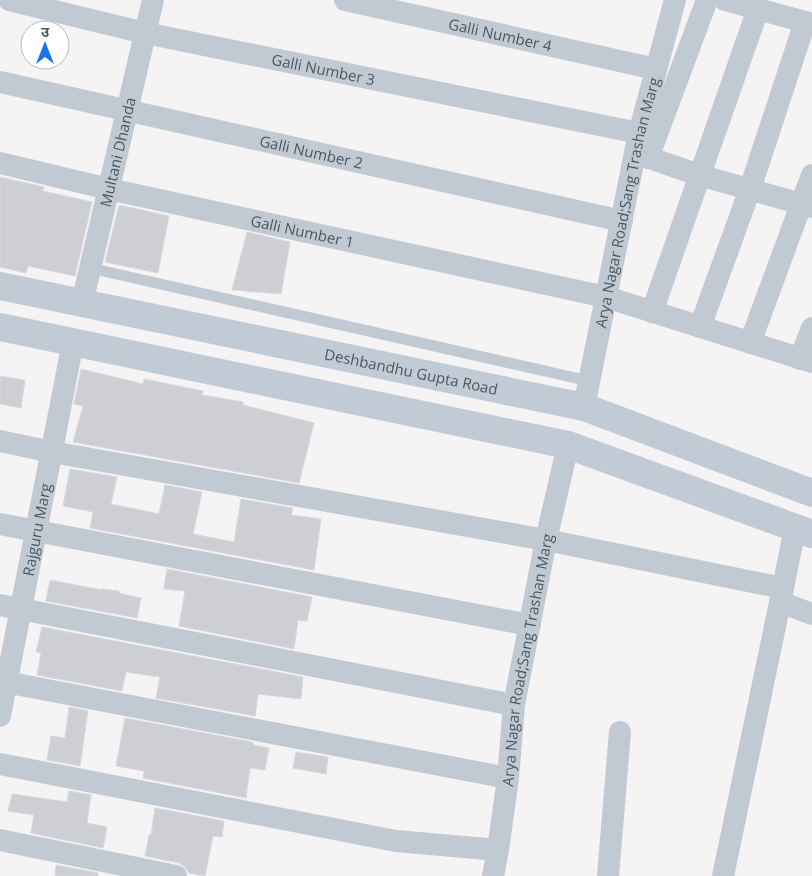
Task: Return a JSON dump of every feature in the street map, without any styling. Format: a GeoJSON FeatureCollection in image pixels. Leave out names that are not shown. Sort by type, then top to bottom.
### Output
{"type":"FeatureCollection","features":[{"type":"Feature","properties":{"kind":"main road","name":"Deshbandhu Gupta Road"},"geometry":{"type":"LineString","coordinates":[[0,286],[584,407],[812,493]]}},
{"type":"Feature","properties":{"kind":"main road"},"geometry":{"type":"LineString","coordinates":[[0,327],[568,445],[804,531]]}},
{"type":"Feature","properties":{"kind":"street","name":"Galli Number 3"},"geometry":{"type":"LineString","coordinates":[[9,0],[641,148],[699,175],[807,205]]}},
{"type":"Feature","properties":{"kind":"street","name":"Multani Dhanda"},"geometry":{"type":"LineString","coordinates":[[82,304],[153,0]]}},
{"type":"Feature","properties":{"kind":"street","name":"Galli Number 4"},"geometry":{"type":"LineString","coordinates":[[345,0],[656,69]]}},
{"type":"Feature","properties":{"kind":"street","name":"Arya Nagar Road;Sang Trashan Marg"},"geometry":{"type":"LineString","coordinates":[[584,407],[622,221],[641,148],[656,69],[675,0]]}},
{"type":"Feature","properties":{"kind":"street"},"geometry":{"type":"LineString","coordinates":[[641,148],[707,0]]}},
{"type":"Feature","properties":{"kind":"street"},"geometry":{"type":"LineString","coordinates":[[700,327],[809,23],[725,0]]}},
{"type":"Feature","properties":{"kind":"street"},"geometry":{"type":"LineString","coordinates":[[652,312],[758,9]]}},
{"type":"Feature","properties":{"kind":"street","name":"Galli Number 2"},"geometry":{"type":"LineString","coordinates":[[0,82],[622,221]]}},
{"type":"Feature","properties":{"kind":"street","name":"Galli Number 1"},"geometry":{"type":"LineString","coordinates":[[0,163],[108,189],[606,298],[806,360]]}},
{"type":"Feature","properties":{"kind":"street"},"geometry":{"type":"LineString","coordinates":[[750,343],[807,205],[812,175]]}},
{"type":"Feature","properties":{"kind":"street"},"geometry":{"type":"LineString","coordinates":[[806,360],[812,328]]}},
{"type":"Feature","properties":{"kind":"street","name":"Rajguru Marg"},"geometry":{"type":"LineString","coordinates":[[0,716],[10,607],[36,532],[73,342]]}},
{"type":"Feature","properties":{"kind":"street"},"geometry":{"type":"LineString","coordinates":[[0,441],[52,452],[546,540],[782,595],[812,614]]}},
{"type":"Feature","properties":{"kind":"street","name":"Arya Nagar Road;Sang Trashan Marg"},"geometry":{"type":"LineString","coordinates":[[492,876],[498,850],[508,778],[514,705],[546,540],[568,445]]}},
{"type":"Feature","properties":{"kind":"street"},"geometry":{"type":"LineString","coordinates":[[0,524],[530,625]]}},
{"type":"Feature","properties":{"kind":"street"},"geometry":{"type":"LineString","coordinates":[[723,876],[782,595],[804,531]]}},
{"type":"Feature","properties":{"kind":"street"},"geometry":{"type":"LineString","coordinates":[[10,607],[514,705]]}},
{"type":"Feature","properties":{"kind":"street"},"geometry":{"type":"LineString","coordinates":[[3,682],[508,778]]}},
{"type":"Feature","properties":{"kind":"street"},"geometry":{"type":"LineString","coordinates":[[608,876],[620,732]]}},
{"type":"Feature","properties":{"kind":"street"},"geometry":{"type":"LineString","coordinates":[[0,764],[396,841],[498,850]]}},
{"type":"Feature","properties":{"kind":"street"},"geometry":{"type":"LineString","coordinates":[[0,840],[176,876]]}},
{"type":"Feature","properties":{"kind":"lane"},"geometry":{"type":"LineString","coordinates":[[90,268],[589,381]]}},
{"type":"Feature","properties":{"kind":"building"},"geometry":{"type":"Polygon","coordinates":[[[0,177],[44,187],[43,191],[92,202],[75,276],[28,266],[26,273],[0,267],[0,177]]]}},
{"type":"Feature","properties":{"kind":"building"},"geometry":{"type":"Polygon","coordinates":[[[119,205],[169,216],[158,273],[105,262],[119,205]]]}},
{"type":"Feature","properties":{"kind":"building"},"geometry":{"type":"Polygon","coordinates":[[[247,232],[290,242],[281,294],[232,290],[247,232]]]}},
{"type":"Feature","properties":{"kind":"building"},"geometry":{"type":"Polygon","coordinates":[[[81,369],[143,384],[144,379],[203,391],[202,395],[243,402],[243,405],[314,423],[299,483],[73,442],[83,406],[74,404],[81,369]]]}},
{"type":"Feature","properties":{"kind":"building"},"geometry":{"type":"Polygon","coordinates":[[[0,376],[25,380],[21,408],[0,404],[0,376]]]}},
{"type":"Feature","properties":{"kind":"building"},"geometry":{"type":"Polygon","coordinates":[[[70,469],[117,477],[111,504],[159,514],[165,485],[202,492],[193,534],[234,542],[241,499],[293,508],[291,515],[321,519],[314,570],[90,528],[93,512],[63,506],[70,469]]]}},
{"type":"Feature","properties":{"kind":"building"},"geometry":{"type":"Polygon","coordinates":[[[167,569],[312,597],[307,621],[298,620],[294,649],[179,626],[185,591],[164,589],[167,569]]]}},
{"type":"Feature","properties":{"kind":"building"},"geometry":{"type":"Polygon","coordinates":[[[50,580],[102,590],[119,591],[119,593],[141,598],[137,618],[46,601],[50,580]]]}},
{"type":"Feature","properties":{"kind":"building"},"geometry":{"type":"Polygon","coordinates":[[[42,627],[303,677],[301,699],[258,694],[255,716],[156,698],[160,677],[126,672],[122,691],[37,675],[41,653],[36,652],[42,627]]]}},
{"type":"Feature","properties":{"kind":"building"},"geometry":{"type":"Polygon","coordinates":[[[69,707],[88,711],[80,766],[47,760],[51,736],[65,738],[69,707]]]}},
{"type":"Feature","properties":{"kind":"building"},"geometry":{"type":"Polygon","coordinates":[[[125,718],[252,742],[254,745],[269,748],[265,770],[250,768],[246,798],[143,778],[144,771],[116,766],[125,718]]]}},
{"type":"Feature","properties":{"kind":"building"},"geometry":{"type":"Polygon","coordinates":[[[296,752],[328,757],[326,774],[293,768],[296,752]]]}},
{"type":"Feature","properties":{"kind":"building"},"geometry":{"type":"Polygon","coordinates":[[[69,791],[91,795],[87,823],[107,827],[103,848],[31,833],[34,815],[8,811],[12,794],[67,802],[69,791]]]}},
{"type":"Feature","properties":{"kind":"building"},"geometry":{"type":"Polygon","coordinates":[[[155,808],[224,821],[222,837],[213,836],[205,876],[189,873],[179,863],[145,856],[149,835],[151,835],[155,808]]]}},
{"type":"Feature","properties":{"kind":"building"},"geometry":{"type":"Polygon","coordinates":[[[56,865],[98,873],[98,876],[55,876],[56,865]]]}}]}
